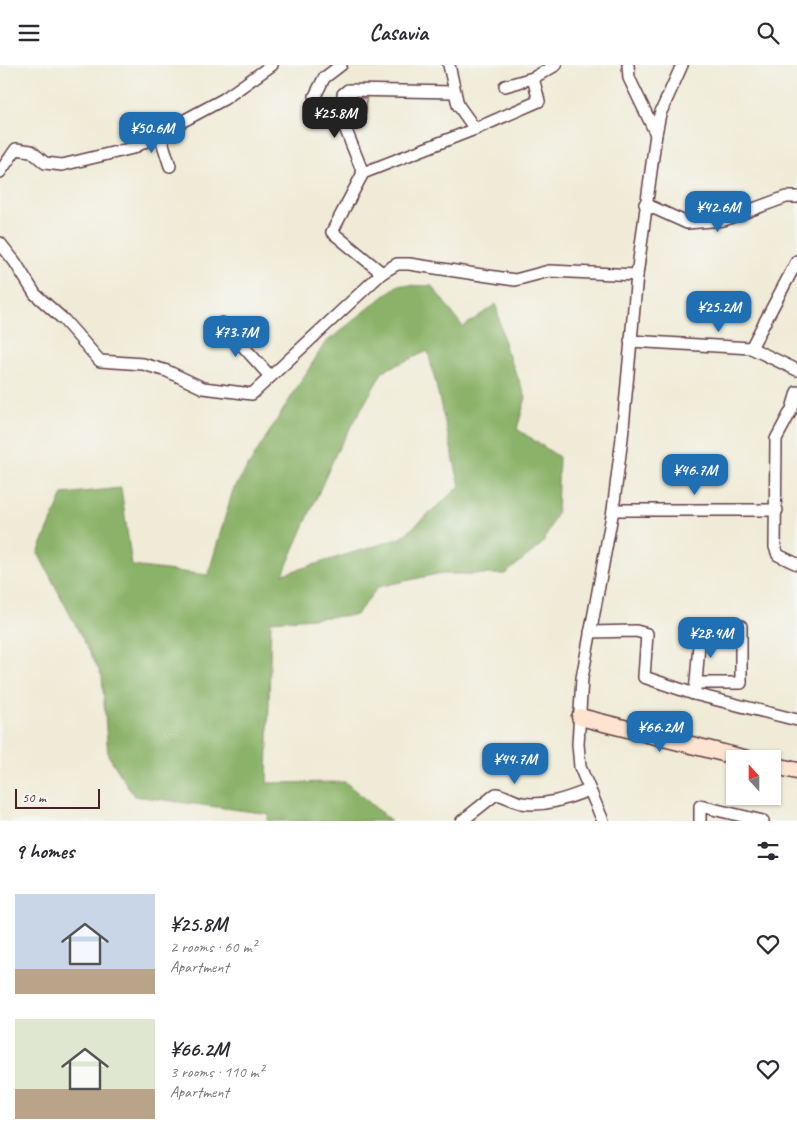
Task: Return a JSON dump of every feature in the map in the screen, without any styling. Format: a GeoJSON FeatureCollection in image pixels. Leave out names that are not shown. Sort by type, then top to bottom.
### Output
{"type":"FeatureCollection","features":[{"type":"Feature","properties":{"kind":"street"},"geometry":{"type":"LineString","coordinates":[[0,172],[16,149],[31,151],[45,163],[62,165],[133,147],[160,135],[224,99],[272,65]]}},
{"type":"Feature","properties":{"kind":"street"},"geometry":{"type":"LineString","coordinates":[[315,95],[324,78],[341,65]]}},
{"type":"Feature","properties":{"kind":"street"},"geometry":{"type":"LineString","coordinates":[[449,65],[458,105],[475,129]]}},
{"type":"Feature","properties":{"kind":"street"},"geometry":{"type":"LineString","coordinates":[[505,86],[533,78],[556,65]]}},
{"type":"Feature","properties":{"kind":"street"},"geometry":{"type":"LineString","coordinates":[[628,65],[629,79],[656,134]]}},
{"type":"Feature","properties":{"kind":"street"},"geometry":{"type":"LineString","coordinates":[[603,821],[588,790],[580,767],[578,744],[582,678],[613,510],[627,397],[630,341],[645,204],[656,134],[660,115],[682,65]]}},
{"type":"Feature","properties":{"kind":"street"},"geometry":{"type":"LineString","coordinates":[[382,273],[332,231],[362,173],[475,129],[538,101],[533,78]]}},
{"type":"Feature","properties":{"kind":"street"},"geometry":{"type":"LineString","coordinates":[[362,173],[342,120],[343,94],[348,90],[455,92]]}},
{"type":"Feature","properties":{"kind":"street"},"geometry":{"type":"LineString","coordinates":[[160,135],[170,166]]}},
{"type":"Feature","properties":{"kind":"street"},"geometry":{"type":"LineString","coordinates":[[645,204],[687,223],[724,219],[786,197],[797,197]]}},
{"type":"Feature","properties":{"kind":"street"},"geometry":{"type":"LineString","coordinates":[[0,243],[15,262],[35,294],[64,321],[100,361],[143,364],[167,371],[203,389],[252,394],[270,375],[382,273],[397,264],[409,264],[515,280],[549,271],[637,275]]}},
{"type":"Feature","properties":{"kind":"street"},"geometry":{"type":"LineString","coordinates":[[752,348],[797,261]]}},
{"type":"Feature","properties":{"kind":"street"},"geometry":{"type":"LineString","coordinates":[[222,323],[270,375]]}},
{"type":"Feature","properties":{"kind":"street"},"geometry":{"type":"LineString","coordinates":[[630,341],[752,348],[797,370]]}},
{"type":"Feature","properties":{"kind":"street"},"geometry":{"type":"LineString","coordinates":[[797,392],[792,409],[776,439],[776,547],[778,555],[797,564]]}},
{"type":"Feature","properties":{"kind":"street"},"geometry":{"type":"LineString","coordinates":[[613,510],[777,510]]}},
{"type":"Feature","properties":{"kind":"street"},"geometry":{"type":"LineString","coordinates":[[695,689],[741,683],[742,626]]}},
{"type":"Feature","properties":{"kind":"street"},"geometry":{"type":"LineString","coordinates":[[590,633],[636,631],[646,634],[644,677],[695,689],[797,720]]}},
{"type":"Feature","properties":{"kind":"street"},"geometry":{"type":"LineString","coordinates":[[695,689],[700,631]]}},
{"type":"Feature","properties":{"kind":"street"},"geometry":{"type":"LineString","coordinates":[[580,717],[726,754]]}},
{"type":"Feature","properties":{"kind":"street"},"geometry":{"type":"LineString","coordinates":[[781,767],[797,771]]}},
{"type":"Feature","properties":{"kind":"street"},"geometry":{"type":"LineString","coordinates":[[462,821],[496,794],[508,796],[521,803],[559,802],[588,790]]}},
{"type":"Feature","properties":{"kind":"street"},"geometry":{"type":"LineString","coordinates":[[700,821],[700,805],[763,821]]}},
{"type":"Feature","properties":{"kind":"green space"},"geometry":{"type":"Polygon","coordinates":[[[398,285],[432,286],[463,327],[496,304],[505,347],[526,397],[517,429],[559,457],[557,512],[543,543],[505,574],[437,574],[378,587],[356,615],[271,621],[267,783],[345,782],[391,821],[267,821],[269,814],[134,796],[108,755],[102,676],[38,553],[63,494],[121,488],[132,566],[208,575],[233,490],[325,343],[398,285]],[[428,351],[383,371],[336,453],[283,574],[401,538],[460,486],[428,351]]]}},
{"type":"Feature","properties":{"kind":"building"},"geometry":{"type":"Polygon","coordinates":[[[367,98],[366,114],[363,114],[363,117],[350,117],[350,102],[367,98]]]}}]}
